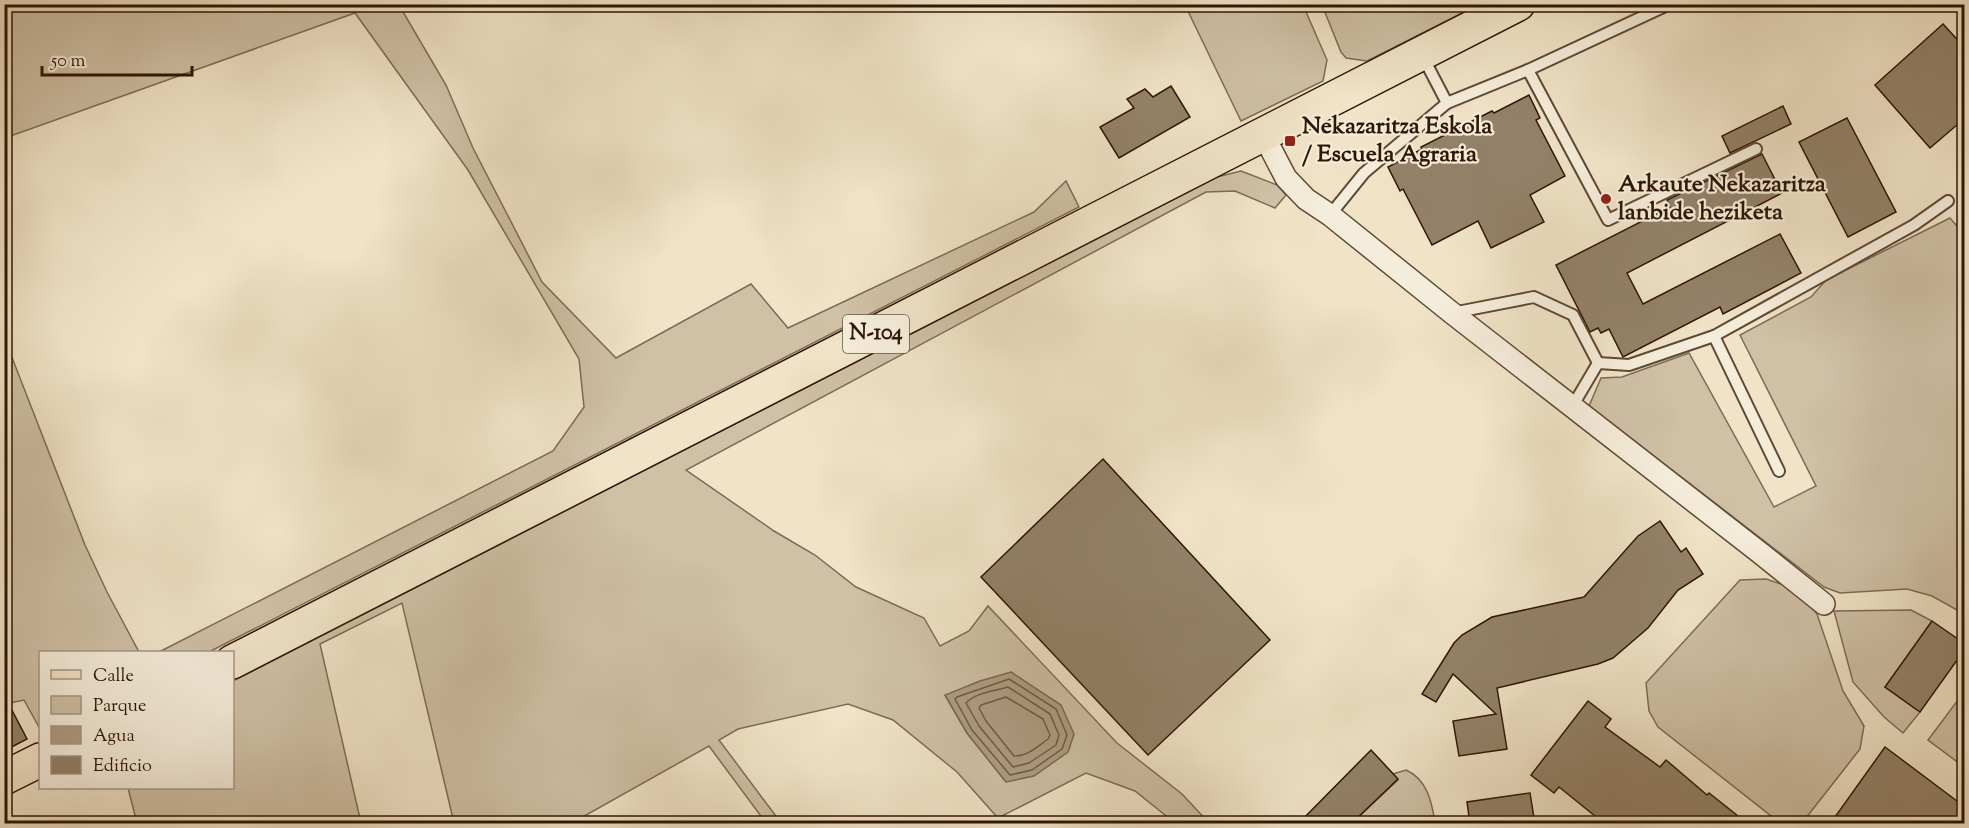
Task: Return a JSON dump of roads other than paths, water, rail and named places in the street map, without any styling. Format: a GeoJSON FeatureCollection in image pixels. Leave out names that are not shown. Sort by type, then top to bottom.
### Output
{"type":"FeatureCollection","features":[{"type":"Feature","properties":{"kind":"main road","name":"N-104"},"geometry":{"type":"LineString","coordinates":[[234,661],[1518,4]]}},
{"type":"Feature","properties":{"kind":"main road"},"geometry":{"type":"LineString","coordinates":[[4,778],[39,760]]}},
{"type":"Feature","properties":{"kind":"street"},"geometry":{"type":"LineString","coordinates":[[1263,134],[1286,178],[1306,199],[1330,215],[1824,604]]}},
{"type":"Feature","properties":{"kind":"lane"},"geometry":{"type":"LineString","coordinates":[[1330,215],[1364,172],[1447,103],[1528,70],[1670,4]]}},
{"type":"Feature","properties":{"kind":"lane"},"geometry":{"type":"LineString","coordinates":[[1422,54],[1447,103]]}},
{"type":"Feature","properties":{"kind":"lane"},"geometry":{"type":"LineString","coordinates":[[1528,70],[1608,220],[1756,149]]}},
{"type":"Feature","properties":{"kind":"lane"},"geometry":{"type":"LineString","coordinates":[[1598,363],[1629,365],[1714,336],[1914,225],[1948,201]]}},
{"type":"Feature","properties":{"kind":"lane"},"geometry":{"type":"LineString","coordinates":[[1452,313],[1534,297],[1573,315],[1598,363]]}},
{"type":"Feature","properties":{"kind":"lane"},"geometry":{"type":"LineString","coordinates":[[1714,336],[1779,471]]}},
{"type":"Feature","properties":{"kind":"lane"},"geometry":{"type":"LineString","coordinates":[[1572,406],[1598,363]]}},
{"type":"Feature","properties":{"kind":"water"},"geometry":{"type":"Polygon","coordinates":[[[1011,672],[1061,705],[1074,734],[1068,752],[1034,776],[1006,782],[967,733],[945,695],[1011,672]]]}},
{"type":"Feature","properties":{"kind":"place","name":"Nekazaritza Eskola / Escuela Agraria"},"geometry":{"type":"Point","coordinates":[1290,141]}},
{"type":"Feature","properties":{"kind":"place","name":"Arkaute Nekazaritza lanbide heziketa"},"geometry":{"type":"Point","coordinates":[1606,199]}}]}
